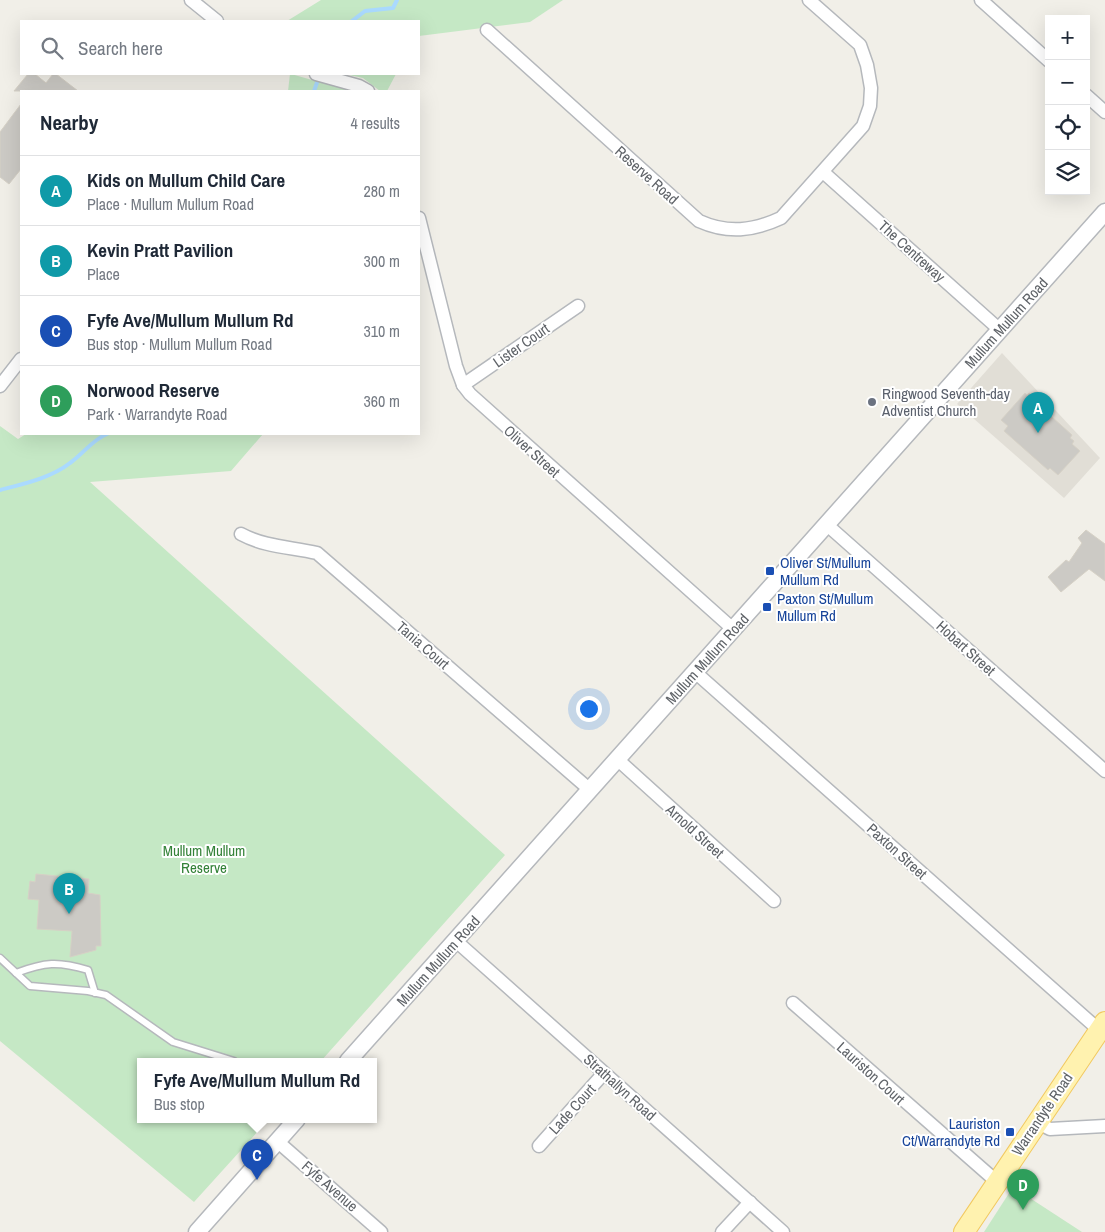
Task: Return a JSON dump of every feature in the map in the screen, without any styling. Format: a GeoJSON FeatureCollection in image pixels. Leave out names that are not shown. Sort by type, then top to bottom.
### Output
{"type":"FeatureCollection","features":[{"type":"Feature","properties":{"kind":"main road","name":"Warrandyte Road"},"geometry":{"type":"LineString","coordinates":[[964,1232],[1102,1026]]}},
{"type":"Feature","properties":{"kind":"street"},"geometry":{"type":"LineString","coordinates":[[191,0],[216,20]]}},
{"type":"Feature","properties":{"kind":"street","name":"Reserve Road"},"geometry":{"type":"LineString","coordinates":[[487,30],[692,215],[711,227],[745,230],[765,225],[781,218],[863,126],[870,106],[872,88],[860,45],[810,0]]}},
{"type":"Feature","properties":{"kind":"street"},"geometry":{"type":"LineString","coordinates":[[980,0],[1048,60]]}},
{"type":"Feature","properties":{"kind":"street"},"geometry":{"type":"LineString","coordinates":[[320,75],[359,86],[366,90]]}},
{"type":"Feature","properties":{"kind":"street"},"geometry":{"type":"LineString","coordinates":[[1090,99],[1105,112]]}},
{"type":"Feature","properties":{"kind":"street","name":"The Centreway"},"geometry":{"type":"LineString","coordinates":[[823,172],[1000,330]]}},
{"type":"Feature","properties":{"kind":"street","name":"Mullum Mullum Road"},"geometry":{"type":"LineString","coordinates":[[351,1058],[1105,212]]}},
{"type":"Feature","properties":{"kind":"street","name":"Oliver Street"},"geometry":{"type":"LineString","coordinates":[[420,222],[456,366],[463,385],[483,407],[734,629]]}},
{"type":"Feature","properties":{"kind":"street","name":"Lister Court"},"geometry":{"type":"LineString","coordinates":[[463,385],[578,306]]}},
{"type":"Feature","properties":{"kind":"street"},"geometry":{"type":"LineString","coordinates":[[0,386],[20,360]]}},
{"type":"Feature","properties":{"kind":"street","name":"Hobart Street"},"geometry":{"type":"LineString","coordinates":[[826,524],[1105,771]]}},
{"type":"Feature","properties":{"kind":"street","name":"Tania Court"},"geometry":{"type":"LineString","coordinates":[[241,534],[270,546],[317,553],[590,789]]}},
{"type":"Feature","properties":{"kind":"street","name":"Paxton Street"},"geometry":{"type":"LineString","coordinates":[[695,672],[1102,1026]]}},
{"type":"Feature","properties":{"kind":"street","name":"Arnold Street"},"geometry":{"type":"LineString","coordinates":[[617,759],[774,901]]}},
{"type":"Feature","properties":{"kind":"street","name":"Strathallyn Road"},"geometry":{"type":"LineString","coordinates":[[456,941],[784,1232]]}},
{"type":"Feature","properties":{"kind":"street","name":"Lauriston Court"},"geometry":{"type":"LineString","coordinates":[[792,1003],[996,1182]]}},
{"type":"Feature","properties":{"kind":"street","name":"Lade Court"},"geometry":{"type":"LineString","coordinates":[[539,1146],[604,1073]]}},
{"type":"Feature","properties":{"kind":"street"},"geometry":{"type":"LineString","coordinates":[[1036,1122],[1050,1129],[1105,1126]]}},
{"type":"Feature","properties":{"kind":"street"},"geometry":{"type":"LineString","coordinates":[[196,1232],[293,1123]]}},
{"type":"Feature","properties":{"kind":"street","name":"Fyfe Avenue"},"geometry":{"type":"LineString","coordinates":[[277,1141],[381,1232]]}},
{"type":"Feature","properties":{"kind":"street"},"geometry":{"type":"LineString","coordinates":[[722,1232],[750,1202]]}},
{"type":"Feature","properties":{"kind":"lane"},"geometry":{"type":"LineString","coordinates":[[0,958],[30,986],[106,995],[173,1042],[224,1058]]}},
{"type":"Feature","properties":{"kind":"lane"},"geometry":{"type":"LineString","coordinates":[[16,973],[40,964],[69,965],[88,970],[95,993]]}},
{"type":"Feature","properties":{"kind":"shaded area"},"geometry":{"type":"Polygon","coordinates":[[[1002,353],[1100,458],[1064,498],[957,404],[1002,353]]]}},
{"type":"Feature","properties":{"kind":"green space"},"geometry":{"type":"Polygon","coordinates":[[[321,0],[563,0],[530,22],[420,36],[420,20],[289,20],[321,0]]]}},
{"type":"Feature","properties":{"kind":"green space"},"geometry":{"type":"Polygon","coordinates":[[[290,75],[295,75],[347,90],[288,90],[290,75]]]}},
{"type":"Feature","properties":{"kind":"green space"},"geometry":{"type":"Polygon","coordinates":[[[350,75],[395,75],[388,90],[379,90],[363,78],[350,75]]]}},
{"type":"Feature","properties":{"kind":"green space","name":"Mullum Mullum Reserve"},"geometry":{"type":"Polygon","coordinates":[[[0,426],[18,439],[24,435],[262,435],[231,471],[90,482],[505,855],[324,1058],[137,1058],[137,1123],[265,1123],[194,1202],[0,1041],[0,426]]]}},
{"type":"Feature","properties":{"kind":"green space"},"geometry":{"type":"Polygon","coordinates":[[[1013,1187],[1082,1232],[984,1232],[1013,1187]]]}},
{"type":"Feature","properties":{"kind":"building"},"geometry":{"type":"Polygon","coordinates":[[[27,75],[36,75],[46,83],[52,75],[57,75],[77,90],[20,90],[14,91],[27,75]]]}},
{"type":"Feature","properties":{"kind":"building"},"geometry":{"type":"Polygon","coordinates":[[[20,105],[20,170],[9,184],[0,177],[0,132],[20,105]]]}},
{"type":"Feature","properties":{"kind":"building"},"geometry":{"type":"Polygon","coordinates":[[[1025,393],[1027,395],[1029,393],[1044,406],[1042,408],[1072,435],[1070,438],[1074,441],[1072,444],[1080,451],[1058,475],[1050,468],[1048,470],[1004,431],[1008,426],[1001,420],[1025,393]]]}},
{"type":"Feature","properties":{"kind":"building"},"geometry":{"type":"Polygon","coordinates":[[[1086,530],[1105,544],[1105,581],[1089,569],[1061,592],[1048,577],[1066,560],[1069,562],[1082,543],[1078,538],[1086,530]]]}},
{"type":"Feature","properties":{"kind":"building"},"geometry":{"type":"Polygon","coordinates":[[[36,874],[89,879],[88,893],[100,895],[101,946],[96,946],[96,950],[70,957],[72,931],[37,929],[39,900],[28,899],[30,881],[35,882],[36,874]]]}},
{"type":"Feature","properties":{"kind":"waterway"},"geometry":{"type":"LineString","coordinates":[[353,20],[365,11],[393,8],[397,0]]}},
{"type":"Feature","properties":{"kind":"waterway"},"geometry":{"type":"LineString","coordinates":[[314,90],[319,77]]}},
{"type":"Feature","properties":{"kind":"waterway"},"geometry":{"type":"LineString","coordinates":[[0,490],[54,473],[105,435]]}},
{"type":"Feature","properties":{"kind":"place","name":"Ringwood Seventh-day Adventist Church"},"geometry":{"type":"Point","coordinates":[872,402]}},
{"type":"Feature","properties":{"kind":"place","name":"Kids on Mullum Child Care"},"geometry":{"type":"Point","coordinates":[1038,433]}},
{"type":"Feature","properties":{"kind":"place","name":"Oliver St/Mullum Mullum Rd"},"geometry":{"type":"Point","coordinates":[770,571]}},
{"type":"Feature","properties":{"kind":"place","name":"Paxton St/Mullum Mullum Rd"},"geometry":{"type":"Point","coordinates":[767,607]}},
{"type":"Feature","properties":{"kind":"place","name":"Kevin Pratt Pavilion"},"geometry":{"type":"Point","coordinates":[69,914]}},
{"type":"Feature","properties":{"kind":"place","name":"Lauriston Ct/Warrandyte Rd"},"geometry":{"type":"Point","coordinates":[1010,1132]}},
{"type":"Feature","properties":{"kind":"place","name":"Fyfe Ave/Mullum Mullum Rd"},"geometry":{"type":"Point","coordinates":[257,1180]}},
{"type":"Feature","properties":{"kind":"place","name":"Norwood Reserve"},"geometry":{"type":"Point","coordinates":[1023,1210]}}]}
